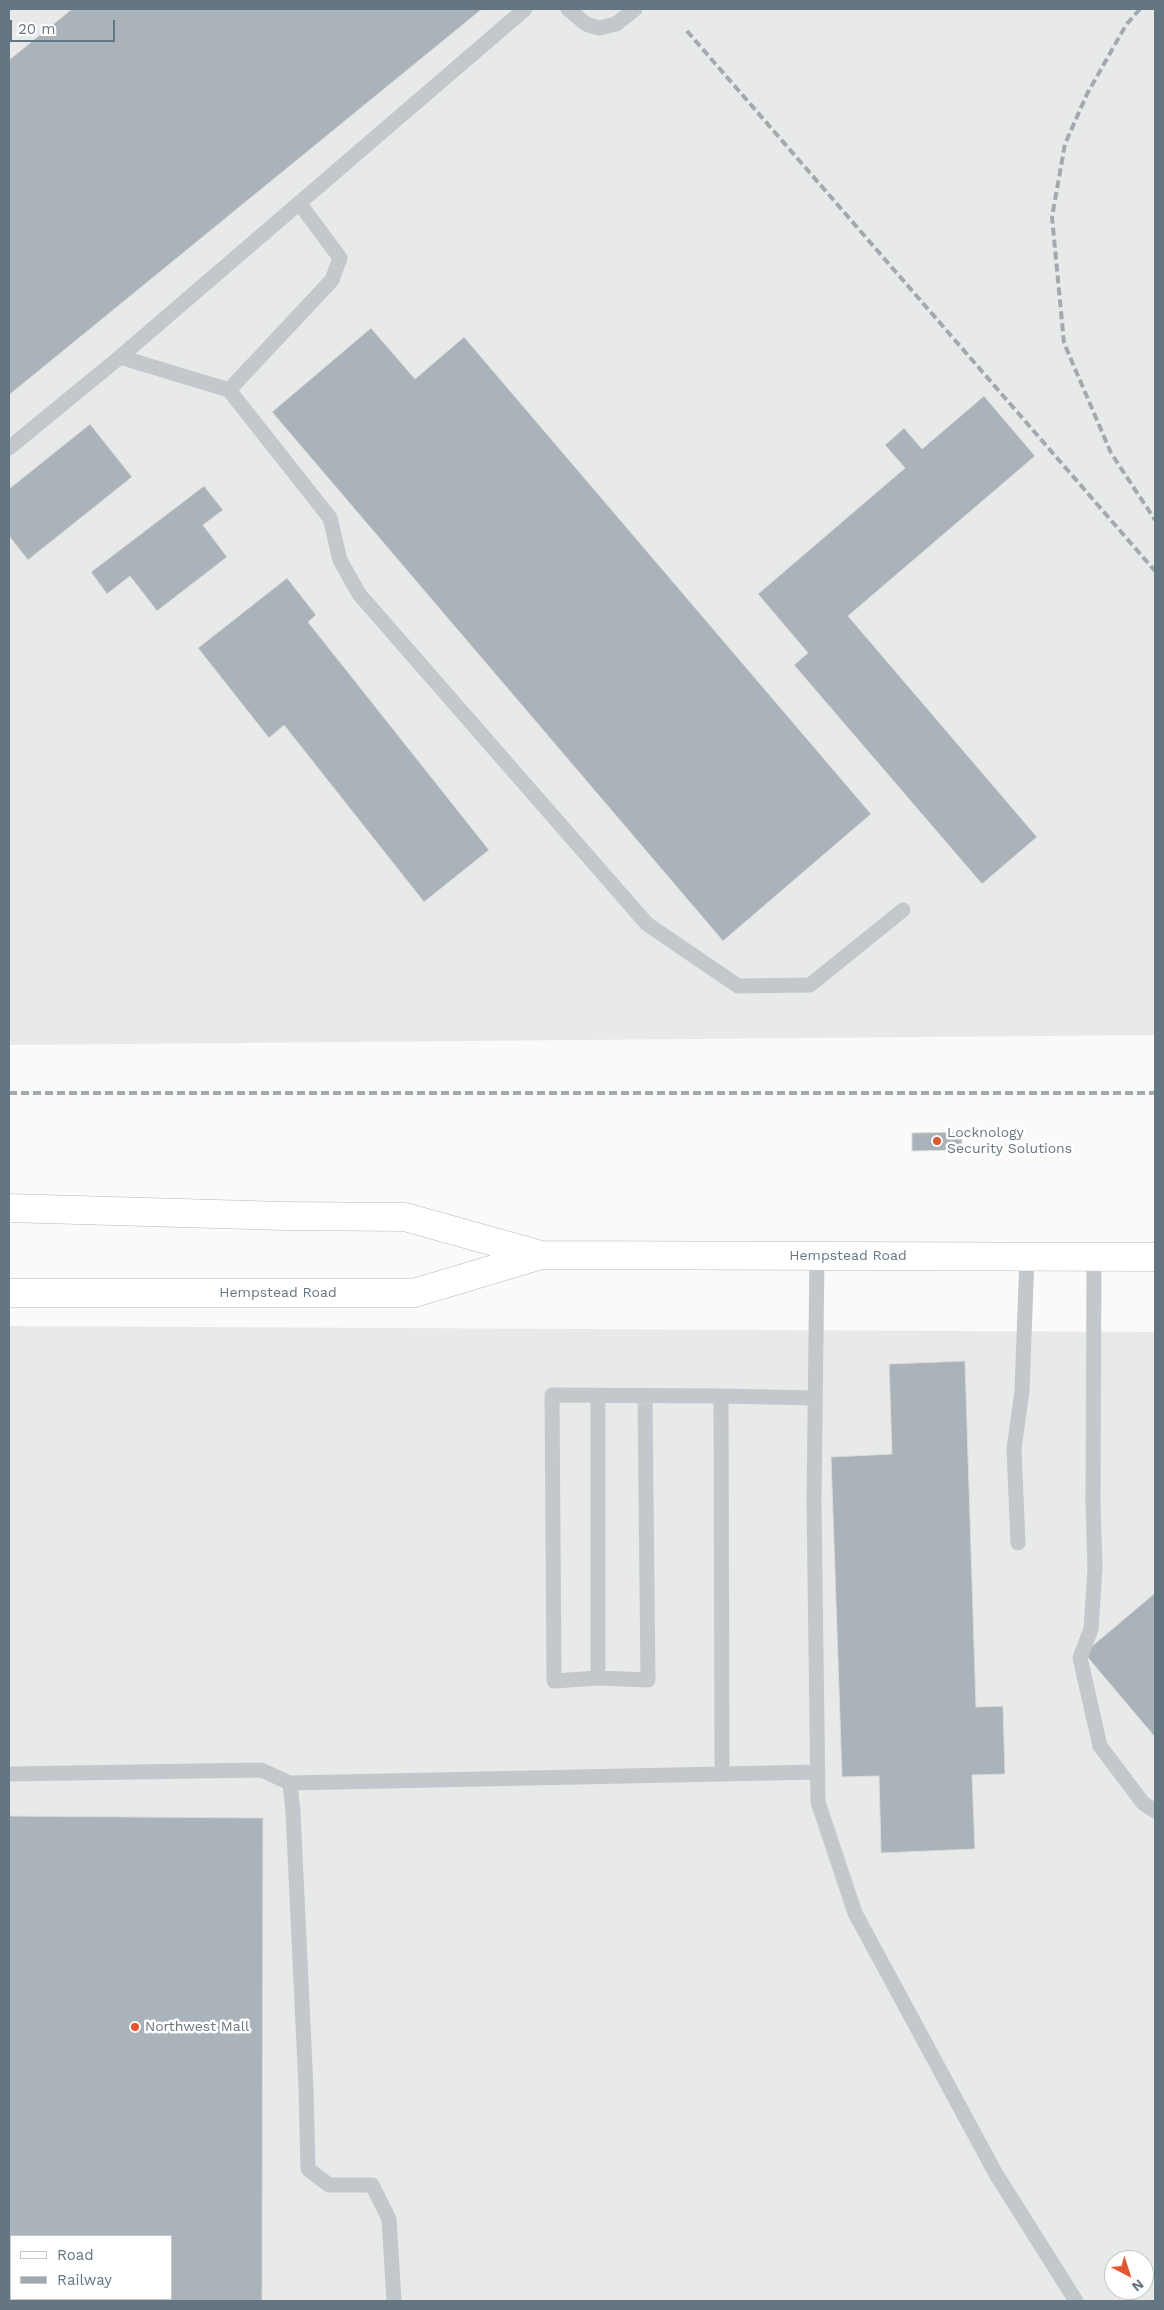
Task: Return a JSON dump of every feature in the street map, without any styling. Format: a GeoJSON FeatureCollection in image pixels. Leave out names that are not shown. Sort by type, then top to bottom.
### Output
{"type":"FeatureCollection","features":[{"type":"Feature","properties":{"kind":"main road","name":"Hempstead Road"},"geometry":{"type":"LineString","coordinates":[[9,1208],[284,1216],[405,1217],[541,1255],[1155,1256]]}},
{"type":"Feature","properties":{"kind":"main road","name":"Hempstead Road"},"geometry":{"type":"LineString","coordinates":[[9,1293],[414,1293],[541,1255]]}},
{"type":"Feature","properties":{"kind":"lane"},"geometry":{"type":"LineString","coordinates":[[9,448],[120,357],[300,204],[525,9]]}},
{"type":"Feature","properties":{"kind":"lane"},"geometry":{"type":"LineString","coordinates":[[568,9],[586,24],[599,28],[616,24],[635,9]]}},
{"type":"Feature","properties":{"kind":"lane"},"geometry":{"type":"LineString","coordinates":[[229,390],[332,280],[340,258],[300,204]]}},
{"type":"Feature","properties":{"kind":"lane"},"geometry":{"type":"LineString","coordinates":[[120,357],[229,390],[330,518],[340,560],[359,594],[647,924],[738,986],[810,985],[903,910]]}},
{"type":"Feature","properties":{"kind":"lane"},"geometry":{"type":"LineString","coordinates":[[817,1256],[814,1502],[818,1802],[855,1913],[996,2174],[1076,2301]]}},
{"type":"Feature","properties":{"kind":"lane"},"geometry":{"type":"LineString","coordinates":[[1018,1543],[1014,1449],[1022,1391],[1027,1256]]}},
{"type":"Feature","properties":{"kind":"lane"},"geometry":{"type":"LineString","coordinates":[[1094,1256],[1093,1503],[1095,1568],[1091,1629],[1080,1658],[1100,1746],[1143,1803],[1155,1811]]}},
{"type":"Feature","properties":{"kind":"lane"},"geometry":{"type":"LineString","coordinates":[[645,1396],[648,1680],[598,1678],[554,1681],[552,1395],[598,1397],[645,1396],[721,1396],[815,1398]]}},
{"type":"Feature","properties":{"kind":"lane"},"geometry":{"type":"LineString","coordinates":[[721,1396],[722,1774]]}},
{"type":"Feature","properties":{"kind":"lane"},"geometry":{"type":"LineString","coordinates":[[598,1397],[598,1678]]}},
{"type":"Feature","properties":{"kind":"lane"},"geometry":{"type":"LineString","coordinates":[[9,1774],[261,1770],[290,1783],[818,1772]]}},
{"type":"Feature","properties":{"kind":"lane"},"geometry":{"type":"LineString","coordinates":[[290,1783],[294,1812],[308,2169],[329,2185],[372,2185],[389,2219],[394,2301]]}},
{"type":"Feature","properties":{"kind":"shaded area"},"geometry":{"type":"Polygon","coordinates":[[[9,9],[1155,9],[1155,1035],[9,1045],[9,9]]]}},
{"type":"Feature","properties":{"kind":"shaded area"},"geometry":{"type":"Polygon","coordinates":[[[9,1326],[1155,1332],[1155,2301],[9,2301],[9,1326]]]}},
{"type":"Feature","properties":{"kind":"building"},"geometry":{"type":"Polygon","coordinates":[[[72,9],[482,9],[9,395],[9,60],[72,9]]]}},
{"type":"Feature","properties":{"kind":"building"},"geometry":{"type":"Polygon","coordinates":[[[371,328],[415,379],[464,337],[871,814],[723,941],[272,412],[371,328]]]}},
{"type":"Feature","properties":{"kind":"building"},"geometry":{"type":"Polygon","coordinates":[[[984,396],[1035,456],[848,616],[1037,837],[982,884],[794,665],[808,653],[758,594],[905,468],[885,445],[904,428],[922,449],[984,396]]]}},
{"type":"Feature","properties":{"kind":"building"},"geometry":{"type":"Polygon","coordinates":[[[90,424],[132,477],[28,560],[9,536],[9,489],[90,424]]]}},
{"type":"Feature","properties":{"kind":"building"},"geometry":{"type":"Polygon","coordinates":[[[204,486],[223,510],[203,525],[227,557],[157,611],[130,576],[107,594],[91,572],[204,486]]]}},
{"type":"Feature","properties":{"kind":"building"},"geometry":{"type":"Polygon","coordinates":[[[287,578],[316,615],[308,622],[489,850],[424,902],[284,725],[269,738],[198,648],[287,578]]]}},
{"type":"Feature","properties":{"kind":"building","name":"Locknology Security Solutions"},"geometry":{"type":"Polygon","coordinates":[[[962,1132],[962,1150],[912,1151],[912,1133],[962,1132]]]}},
{"type":"Feature","properties":{"kind":"building"},"geometry":{"type":"Polygon","coordinates":[[[965,1361],[976,1707],[1003,1706],[1005,1774],[972,1775],[975,1849],[881,1853],[879,1776],[842,1777],[831,1457],[892,1454],[889,1364],[965,1361]]]}},
{"type":"Feature","properties":{"kind":"building"},"geometry":{"type":"Polygon","coordinates":[[[1155,1593],[1155,1737],[1084,1653],[1155,1593]]]}},
{"type":"Feature","properties":{"kind":"building","name":"Northwest Mall"},"geometry":{"type":"Polygon","coordinates":[[[9,1816],[263,1818],[262,2301],[9,2301],[9,1816]]]}},
{"type":"Feature","properties":{"kind":"railway"},"geometry":{"type":"LineString","coordinates":[[1140,9],[1126,25],[1087,94],[1065,144],[1052,217],[1064,343],[1111,453],[1155,520]]}},
{"type":"Feature","properties":{"kind":"railway"},"geometry":{"type":"LineString","coordinates":[[687,31],[1155,571]]}},
{"type":"Feature","properties":{"kind":"railway"},"geometry":{"type":"LineString","coordinates":[[9,1093],[1155,1093]]}},
{"type":"Feature","properties":{"kind":"place","name":"Locknology Security Solutions"},"geometry":{"type":"Point","coordinates":[937,1141]}},
{"type":"Feature","properties":{"kind":"place","name":"Northwest Mall"},"geometry":{"type":"Point","coordinates":[135,2027]}}]}
